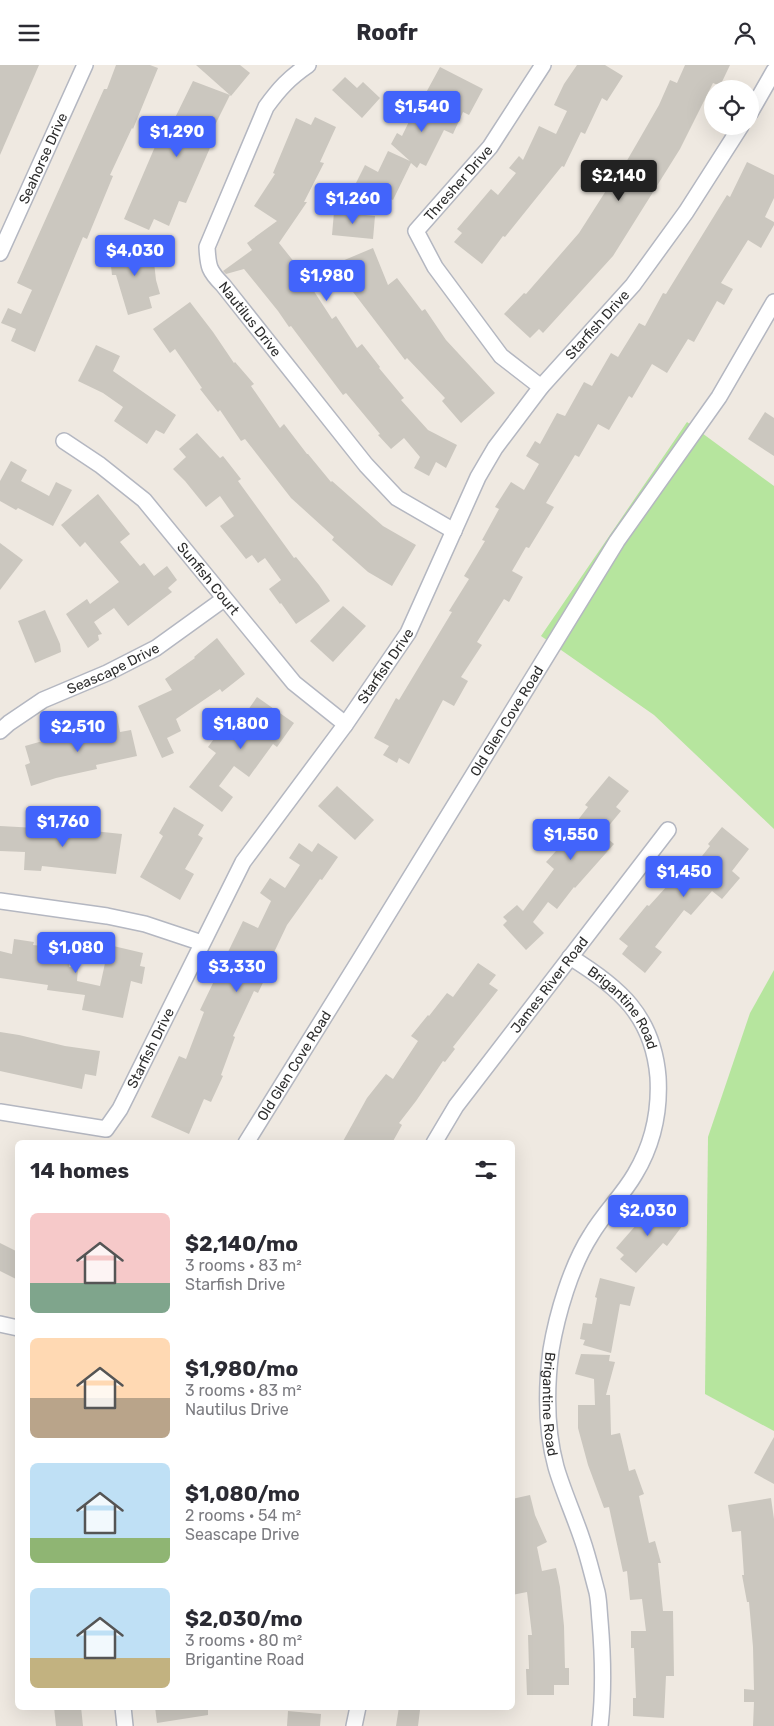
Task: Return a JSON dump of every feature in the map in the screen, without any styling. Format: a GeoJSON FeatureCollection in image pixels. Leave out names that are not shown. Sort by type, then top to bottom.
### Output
{"type":"FeatureCollection","features":[{"type":"Feature","properties":{"kind":"street","name":"Seahorse Drive"},"geometry":{"type":"LineString","coordinates":[[0,253],[85,65]]}},
{"type":"Feature","properties":{"kind":"street","name":"Nautilus Drive"},"geometry":{"type":"LineString","coordinates":[[308,65],[290,77],[266,107],[207,247],[208,264],[211,273],[223,285],[366,465],[397,498],[454,531]]}},
{"type":"Feature","properties":{"kind":"street","name":"Thresher Drive"},"geometry":{"type":"LineString","coordinates":[[541,387],[501,356],[435,267],[416,231],[490,147],[543,65]]}},
{"type":"Feature","properties":{"kind":"street"},"geometry":{"type":"LineString","coordinates":[[759,97],[774,71]]}},
{"type":"Feature","properties":{"kind":"street","name":"Starfish Drive"},"geometry":{"type":"LineString","coordinates":[[0,1112],[106,1129],[120,1109],[243,862],[345,725],[408,633],[478,477],[494,448],[541,387],[633,285],[686,211],[735,135]]}},
{"type":"Feature","properties":{"kind":"street","name":"Old Glen Cove Road"},"geometry":{"type":"LineString","coordinates":[[248,1140],[617,541],[719,397],[774,302]]}},
{"type":"Feature","properties":{"kind":"street","name":"Sunfish Court"},"geometry":{"type":"LineString","coordinates":[[64,441],[100,465],[144,500],[294,683],[345,725]]}},
{"type":"Feature","properties":{"kind":"street","name":"Seascape Drive"},"geometry":{"type":"LineString","coordinates":[[0,731],[8,723],[43,700],[107,673],[156,648],[224,599]]}},
{"type":"Feature","properties":{"kind":"street","name":"James River Road"},"geometry":{"type":"LineString","coordinates":[[436,1140],[456,1106],[668,830]]}},
{"type":"Feature","properties":{"kind":"street"},"geometry":{"type":"LineString","coordinates":[[0,901],[108,916],[145,924],[202,943]]}},
{"type":"Feature","properties":{"kind":"street","name":"Brigantine Road"},"geometry":{"type":"LineString","coordinates":[[570,957],[601,976],[620,992],[638,1014],[650,1036],[658,1074],[659,1100],[657,1118],[649,1148],[635,1174],[591,1234],[577,1259],[557,1319],[551,1351],[548,1397],[551,1437],[556,1467],[583,1542],[597,1594],[602,1645],[603,1685],[600,1726]]}},
{"type":"Feature","properties":{"kind":"street"},"geometry":{"type":"LineString","coordinates":[[0,1324],[15,1327]]}},
{"type":"Feature","properties":{"kind":"street"},"geometry":{"type":"LineString","coordinates":[[123,1710],[125,1726]]}},
{"type":"Feature","properties":{"kind":"street"},"geometry":{"type":"LineString","coordinates":[[354,1726],[357,1710]]}},
{"type":"Feature","properties":{"kind":"green space"},"geometry":{"type":"Polygon","coordinates":[[[687,422],[774,486],[774,829],[654,715],[541,636],[687,422]]]}},
{"type":"Feature","properties":{"kind":"green space"},"geometry":{"type":"Polygon","coordinates":[[[774,970],[774,1431],[705,1394],[708,1137],[750,1013],[774,970]]]}},
{"type":"Feature","properties":{"kind":"building"},"geometry":{"type":"Polygon","coordinates":[[[0,65],[39,65],[0,155],[0,65]]]}},
{"type":"Feature","properties":{"kind":"building"},"geometry":{"type":"Polygon","coordinates":[[[116,65],[150,65],[158,68],[133,129],[110,175],[113,176],[87,239],[83,237],[35,352],[11,341],[16,329],[1,323],[8,308],[21,314],[32,290],[17,283],[104,89],[107,89],[116,65]]]}},
{"type":"Feature","properties":{"kind":"building"},"geometry":{"type":"Polygon","coordinates":[[[196,65],[240,65],[250,73],[231,96],[196,65]]]}},
{"type":"Feature","properties":{"kind":"building"},"geometry":{"type":"Polygon","coordinates":[[[577,65],[605,65],[623,76],[607,101],[602,98],[585,134],[581,132],[564,167],[562,166],[482,264],[454,242],[462,233],[457,229],[491,189],[498,195],[516,173],[509,168],[519,156],[523,160],[539,126],[556,134],[567,111],[554,105],[564,84],[577,65]]]}},
{"type":"Feature","properties":{"kind":"building"},"geometry":{"type":"Polygon","coordinates":[[[685,65],[730,65],[723,80],[704,80],[704,101],[680,149],[613,256],[543,333],[539,329],[530,338],[504,314],[524,293],[526,294],[579,233],[616,175],[618,176],[659,105],[670,80],[677,83],[685,65]]]}},
{"type":"Feature","properties":{"kind":"building"},"geometry":{"type":"Polygon","coordinates":[[[440,67],[483,89],[469,115],[463,112],[453,134],[444,130],[426,166],[420,163],[417,168],[411,163],[393,200],[377,193],[376,200],[353,189],[365,165],[378,172],[388,151],[410,161],[391,144],[397,133],[402,136],[420,99],[422,100],[440,67]]]}},
{"type":"Feature","properties":{"kind":"building"},"geometry":{"type":"Polygon","coordinates":[[[345,77],[357,88],[363,82],[380,98],[362,118],[332,90],[345,77]]]}},
{"type":"Feature","properties":{"kind":"building"},"geometry":{"type":"Polygon","coordinates":[[[193,81],[230,95],[208,139],[213,141],[186,203],[179,201],[169,226],[154,219],[149,230],[124,219],[166,121],[172,124],[193,81]]]}},
{"type":"Feature","properties":{"kind":"building"},"geometry":{"type":"Polygon","coordinates":[[[315,117],[336,127],[320,162],[324,163],[304,202],[307,202],[279,243],[307,278],[332,319],[336,316],[357,348],[362,344],[404,398],[401,400],[428,430],[457,445],[446,468],[436,462],[429,476],[414,468],[420,457],[404,438],[391,449],[378,435],[380,434],[346,393],[343,395],[291,326],[289,327],[244,269],[226,274],[223,271],[252,250],[247,243],[277,221],[254,206],[275,174],[273,173],[296,118],[311,125],[315,117]]]}},
{"type":"Feature","properties":{"kind":"building"},"geometry":{"type":"Polygon","coordinates":[[[747,162],[774,175],[774,198],[765,217],[774,222],[774,225],[761,248],[748,240],[721,283],[733,289],[724,305],[717,301],[694,342],[688,339],[667,373],[652,364],[632,398],[629,396],[609,430],[598,424],[579,457],[575,455],[546,503],[554,507],[529,548],[526,547],[512,571],[523,577],[509,602],[504,599],[477,642],[482,645],[461,677],[468,681],[454,706],[443,700],[409,764],[399,758],[397,763],[383,755],[389,746],[374,738],[396,698],[399,700],[452,612],[449,611],[469,579],[464,576],[485,541],[482,540],[499,509],[495,507],[511,482],[524,490],[539,464],[526,456],[535,441],[540,444],[557,413],[565,416],[584,382],[592,386],[611,353],[618,357],[639,323],[645,326],[663,293],[666,294],[727,195],[730,197],[747,162]]]}},
{"type":"Feature","properties":{"kind":"building"},"geometry":{"type":"Polygon","coordinates":[[[334,212],[375,216],[373,239],[332,235],[334,212]]]}},
{"type":"Feature","properties":{"kind":"building"},"geometry":{"type":"Polygon","coordinates":[[[143,244],[139,254],[153,253],[156,280],[160,294],[149,297],[152,308],[128,315],[116,275],[112,275],[109,248],[143,244]]]}},
{"type":"Feature","properties":{"kind":"building"},"geometry":{"type":"Polygon","coordinates":[[[373,248],[388,285],[397,278],[422,311],[425,309],[446,340],[495,393],[461,423],[442,401],[445,398],[407,358],[405,360],[350,288],[346,290],[335,264],[373,248]]]}},
{"type":"Feature","properties":{"kind":"building"},"geometry":{"type":"Polygon","coordinates":[[[190,302],[234,363],[254,384],[251,386],[280,428],[284,424],[331,482],[383,526],[416,545],[392,586],[368,572],[332,540],[334,537],[291,498],[245,439],[241,441],[220,410],[218,412],[200,389],[202,388],[175,349],[170,353],[153,329],[190,302]]]}},
{"type":"Feature","properties":{"kind":"building"},"geometry":{"type":"Polygon","coordinates":[[[96,345],[120,356],[113,371],[176,415],[164,434],[156,430],[147,444],[114,421],[123,407],[103,393],[78,381],[96,345]]]}},
{"type":"Feature","properties":{"kind":"building"},"geometry":{"type":"Polygon","coordinates":[[[765,412],[774,418],[774,456],[748,439],[765,412]]]}},
{"type":"Feature","properties":{"kind":"building"},"geometry":{"type":"Polygon","coordinates":[[[197,433],[220,458],[223,456],[241,479],[238,481],[294,558],[296,557],[330,601],[296,624],[269,589],[281,580],[265,558],[258,563],[252,555],[246,559],[220,526],[234,516],[220,496],[206,507],[173,469],[186,457],[179,449],[197,433]]]}},
{"type":"Feature","properties":{"kind":"building"},"geometry":{"type":"Polygon","coordinates":[[[11,461],[27,470],[21,481],[49,496],[56,482],[72,490],[53,526],[0,501],[0,481],[11,461]]]}},
{"type":"Feature","properties":{"kind":"building"},"geometry":{"type":"Polygon","coordinates":[[[98,494],[130,534],[120,542],[140,566],[144,563],[154,576],[167,566],[177,580],[168,588],[172,592],[128,626],[114,608],[94,622],[102,634],[98,635],[99,640],[88,648],[66,614],[87,599],[90,604],[119,582],[85,542],[80,547],[61,525],[98,494]]]}},
{"type":"Feature","properties":{"kind":"building"},"geometry":{"type":"Polygon","coordinates":[[[0,543],[23,560],[0,590],[0,543]]]}},
{"type":"Feature","properties":{"kind":"building"},"geometry":{"type":"Polygon","coordinates":[[[343,606],[366,626],[333,662],[310,641],[343,606]]]}},
{"type":"Feature","properties":{"kind":"building"},"geometry":{"type":"Polygon","coordinates":[[[45,610],[60,644],[61,652],[35,663],[18,621],[45,610]]]}},
{"type":"Feature","properties":{"kind":"building"},"geometry":{"type":"Polygon","coordinates":[[[217,638],[245,674],[222,692],[220,689],[176,719],[181,731],[167,738],[174,753],[162,758],[138,706],[172,690],[165,679],[195,658],[217,638]]]}},
{"type":"Feature","properties":{"kind":"building"},"geometry":{"type":"Polygon","coordinates":[[[257,697],[294,723],[277,747],[273,744],[249,777],[234,766],[219,786],[233,797],[222,812],[189,787],[216,753],[208,747],[225,724],[234,730],[257,697]]]}},
{"type":"Feature","properties":{"kind":"building"},"geometry":{"type":"Polygon","coordinates":[[[117,716],[120,732],[131,730],[137,756],[96,765],[97,769],[56,778],[31,786],[25,765],[30,763],[25,746],[78,731],[79,738],[103,732],[100,720],[117,716]]]}},
{"type":"Feature","properties":{"kind":"building"},"geometry":{"type":"Polygon","coordinates":[[[609,776],[629,791],[616,807],[621,811],[602,834],[614,844],[574,887],[557,909],[548,902],[533,922],[544,933],[526,950],[503,925],[507,921],[503,917],[517,905],[523,911],[554,869],[546,862],[566,840],[564,838],[588,807],[585,805],[609,776]]]}},
{"type":"Feature","properties":{"kind":"building"},"geometry":{"type":"Polygon","coordinates":[[[337,786],[374,820],[355,840],[318,806],[337,786]]]}},
{"type":"Feature","properties":{"kind":"building"},"geometry":{"type":"Polygon","coordinates":[[[174,807],[204,825],[198,835],[203,838],[185,869],[194,874],[180,900],[140,877],[163,836],[159,833],[174,807]]]}},
{"type":"Feature","properties":{"kind":"building"},"geometry":{"type":"Polygon","coordinates":[[[0,826],[55,829],[55,827],[122,834],[116,874],[42,866],[41,871],[24,870],[25,852],[0,851],[0,826]]]}},
{"type":"Feature","properties":{"kind":"building"},"geometry":{"type":"Polygon","coordinates":[[[722,827],[749,849],[732,871],[740,878],[722,899],[712,891],[691,915],[684,910],[655,947],[662,952],[645,973],[622,954],[628,946],[619,939],[647,905],[649,906],[677,875],[683,880],[710,846],[708,844],[722,827]]]}},
{"type":"Feature","properties":{"kind":"building"},"geometry":{"type":"Polygon","coordinates":[[[299,843],[312,852],[318,843],[338,857],[287,925],[268,965],[271,966],[258,993],[254,991],[233,1036],[235,1037],[221,1075],[223,1076],[211,1102],[204,1099],[189,1134],[151,1117],[179,1056],[186,1059],[204,1012],[200,1010],[243,921],[258,928],[271,901],[260,893],[270,878],[285,888],[300,865],[289,858],[299,843]]]}},
{"type":"Feature","properties":{"kind":"building"},"geometry":{"type":"Polygon","coordinates":[[[14,939],[34,942],[33,945],[71,949],[69,967],[78,968],[77,981],[100,986],[109,945],[143,953],[140,966],[145,967],[142,984],[131,981],[123,1018],[82,1010],[85,995],[47,990],[48,985],[0,978],[0,951],[12,954],[14,939]]]}},
{"type":"Feature","properties":{"kind":"building"},"geometry":{"type":"Polygon","coordinates":[[[478,963],[496,975],[489,984],[498,990],[453,1047],[455,1049],[445,1062],[443,1061],[399,1123],[402,1125],[394,1140],[344,1140],[367,1098],[386,1074],[393,1079],[418,1041],[411,1036],[447,993],[453,997],[478,963]]]}},
{"type":"Feature","properties":{"kind":"building"},"geometry":{"type":"Polygon","coordinates":[[[0,1032],[65,1046],[100,1051],[96,1076],[85,1074],[82,1089],[0,1071],[0,1032]]]}},
{"type":"Feature","properties":{"kind":"building"},"geometry":{"type":"Polygon","coordinates":[[[643,1207],[654,1216],[660,1208],[683,1225],[667,1246],[663,1243],[636,1273],[620,1259],[624,1255],[616,1248],[637,1224],[632,1221],[643,1207]]]}},
{"type":"Feature","properties":{"kind":"building"},"geometry":{"type":"Polygon","coordinates":[[[0,1243],[15,1250],[15,1278],[0,1271],[0,1243]]]}},
{"type":"Feature","properties":{"kind":"building"},"geometry":{"type":"Polygon","coordinates":[[[600,1278],[635,1287],[630,1306],[620,1304],[611,1353],[583,1345],[585,1340],[580,1339],[583,1323],[592,1324],[597,1298],[595,1297],[600,1278]]]}},
{"type":"Feature","properties":{"kind":"building"},"geometry":{"type":"Polygon","coordinates":[[[581,1354],[610,1355],[609,1361],[615,1362],[606,1395],[610,1395],[611,1435],[620,1433],[629,1471],[635,1469],[644,1494],[639,1496],[649,1543],[655,1541],[661,1563],[658,1563],[663,1611],[673,1611],[674,1676],[666,1676],[664,1718],[633,1716],[633,1698],[636,1698],[634,1648],[631,1648],[631,1631],[646,1631],[642,1599],[630,1600],[627,1571],[623,1572],[609,1507],[604,1508],[588,1465],[578,1428],[578,1405],[595,1405],[594,1379],[575,1374],[581,1354]]]}},
{"type":"Feature","properties":{"kind":"building"},"geometry":{"type":"Polygon","coordinates":[[[774,1437],[774,1484],[754,1473],[774,1437]]]}},
{"type":"Feature","properties":{"kind":"building"},"geometry":{"type":"Polygon","coordinates":[[[530,1495],[535,1515],[547,1542],[537,1547],[542,1571],[556,1568],[560,1587],[564,1626],[565,1668],[569,1668],[569,1685],[554,1685],[554,1695],[527,1695],[526,1669],[529,1669],[528,1635],[532,1635],[527,1592],[515,1594],[515,1498],[530,1495]]]}},
{"type":"Feature","properties":{"kind":"building"},"geometry":{"type":"Polygon","coordinates":[[[771,1498],[774,1519],[774,1726],[753,1726],[754,1702],[744,1702],[744,1689],[754,1690],[749,1602],[747,1602],[742,1575],[744,1575],[741,1531],[732,1532],[728,1505],[771,1498]]]}},
{"type":"Feature","properties":{"kind":"building"},"geometry":{"type":"Polygon","coordinates":[[[54,1710],[81,1710],[83,1726],[56,1726],[54,1710]]]}},
{"type":"Feature","properties":{"kind":"building"},"geometry":{"type":"Polygon","coordinates":[[[155,1710],[208,1710],[208,1715],[157,1723],[155,1710]]]}},
{"type":"Feature","properties":{"kind":"building"},"geometry":{"type":"Polygon","coordinates":[[[399,1710],[420,1710],[418,1726],[396,1726],[399,1710]]]}},
{"type":"Feature","properties":{"kind":"building"},"geometry":{"type":"Polygon","coordinates":[[[288,1711],[321,1714],[320,1726],[287,1726],[288,1711]]]}}]}
